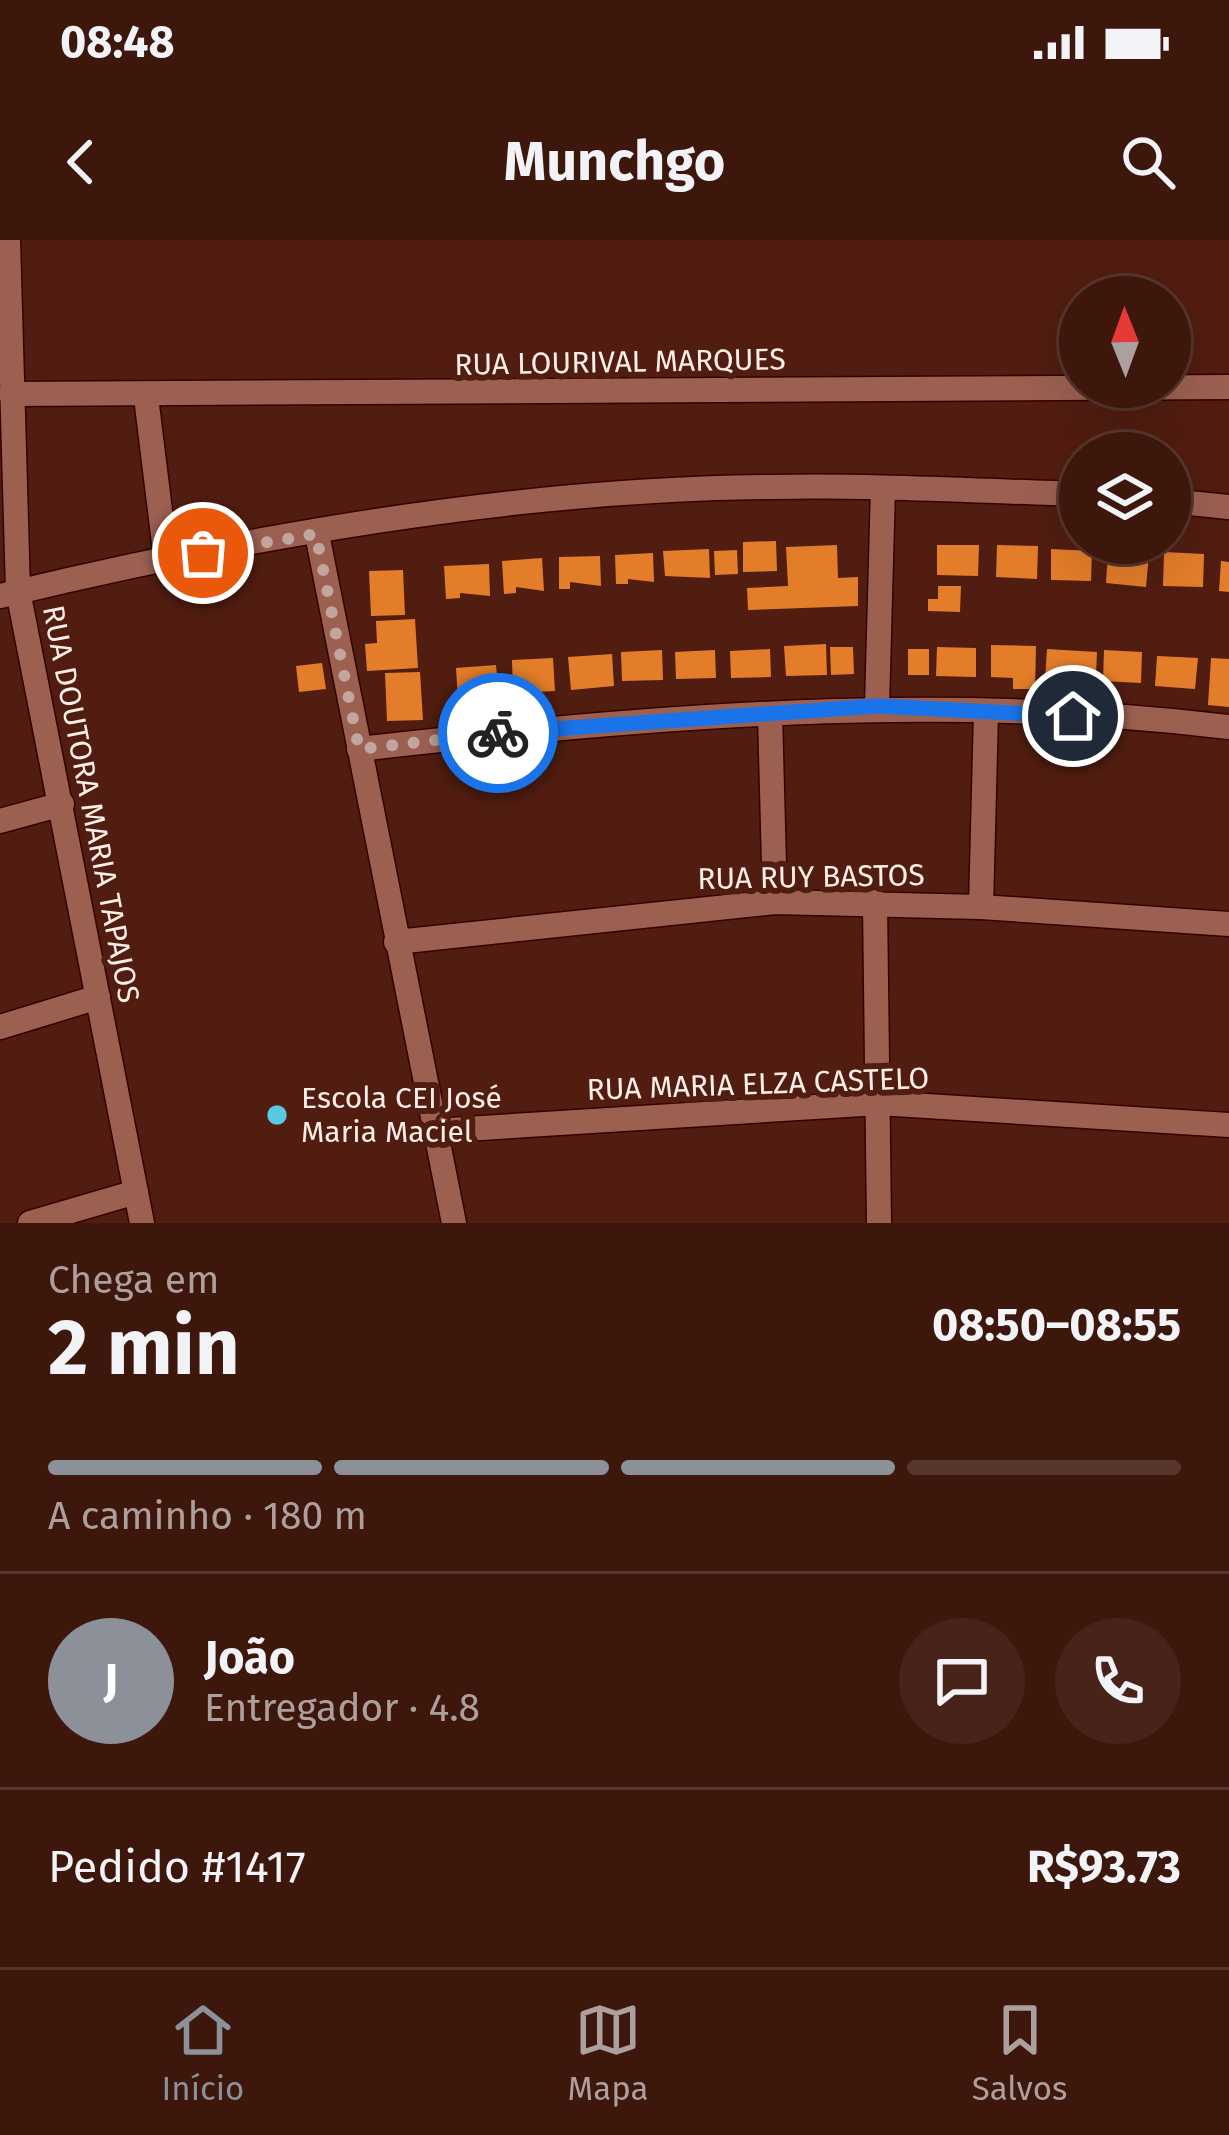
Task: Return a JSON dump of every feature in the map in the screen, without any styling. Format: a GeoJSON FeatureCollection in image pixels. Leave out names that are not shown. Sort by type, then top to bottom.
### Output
{"type":"FeatureCollection","features":[{"type":"Feature","properties":{"kind":"street","name":"RUA DOUTORA MARIA TAPAJOS"},"geometry":{"type":"LineString","coordinates":[[8,240],[9,593],[62,804],[142,1223]]}},
{"type":"Feature","properties":{"kind":"street","name":"RUA LOURIVAL MARQUES"},"geometry":{"type":"LineString","coordinates":[[11,394],[146,397],[1229,387]]}},
{"type":"Feature","properties":{"kind":"street"},"geometry":{"type":"LineString","coordinates":[[146,397],[166,559]]}},
{"type":"Feature","properties":{"kind":"street"},"geometry":{"type":"LineString","coordinates":[[9,593],[166,559],[554,500],[769,487],[1059,493]]}},
{"type":"Feature","properties":{"kind":"street"},"geometry":{"type":"LineString","coordinates":[[877,706],[883,488]]}},
{"type":"Feature","properties":{"kind":"street"},"geometry":{"type":"LineString","coordinates":[[1191,503],[1229,507]]}},
{"type":"Feature","properties":{"kind":"street"},"geometry":{"type":"LineString","coordinates":[[316,534],[454,1223]]}},
{"type":"Feature","properties":{"kind":"street"},"geometry":{"type":"LineString","coordinates":[[359,749],[546,728],[877,706],[1229,727]]}},
{"type":"Feature","properties":{"kind":"street"},"geometry":{"type":"LineString","coordinates":[[981,907],[986,712]]}},
{"type":"Feature","properties":{"kind":"street"},"geometry":{"type":"LineString","coordinates":[[770,713],[775,902]]}},
{"type":"Feature","properties":{"kind":"street"},"geometry":{"type":"LineString","coordinates":[[0,821],[62,804]]}},
{"type":"Feature","properties":{"kind":"street","name":"RUA RUY BASTOS"},"geometry":{"type":"LineString","coordinates":[[396,942],[775,902],[981,907],[1229,924]]}},
{"type":"Feature","properties":{"kind":"street"},"geometry":{"type":"LineString","coordinates":[[875,902],[879,1223]]}},
{"type":"Feature","properties":{"kind":"street"},"geometry":{"type":"LineString","coordinates":[[0,1027],[98,997]]}},
{"type":"Feature","properties":{"kind":"street","name":"RUA MARIA ELZA CASTELO"},"geometry":{"type":"LineString","coordinates":[[433,1130],[879,1103],[1229,1125]]}},
{"type":"Feature","properties":{"kind":"street"},"geometry":{"type":"LineString","coordinates":[[30,1223],[136,1192]]}},
{"type":"Feature","properties":{"kind":"building"},"geometry":{"type":"Polygon","coordinates":[[[776,541],[777,571],[743,572],[743,542],[776,541]]]}},
{"type":"Feature","properties":{"kind":"building"},"geometry":{"type":"Polygon","coordinates":[[[837,545],[838,578],[858,577],[858,606],[748,610],[747,588],[788,586],[786,547],[837,545]]]}},
{"type":"Feature","properties":{"kind":"building"},"geometry":{"type":"Polygon","coordinates":[[[937,545],[979,545],[978,576],[937,575],[937,545]]]}},
{"type":"Feature","properties":{"kind":"building"},"geometry":{"type":"Polygon","coordinates":[[[997,545],[1038,546],[1037,579],[996,577],[997,545]]]}},
{"type":"Feature","properties":{"kind":"building"},"geometry":{"type":"Polygon","coordinates":[[[709,549],[710,578],[665,576],[663,551],[709,549]]]}},
{"type":"Feature","properties":{"kind":"building"},"geometry":{"type":"Polygon","coordinates":[[[1051,549],[1059,549],[1059,564],[1092,564],[1091,581],[1051,580],[1051,549]]]}},
{"type":"Feature","properties":{"kind":"building"},"geometry":{"type":"Polygon","coordinates":[[[737,550],[738,574],[715,575],[714,551],[737,550]]]}},
{"type":"Feature","properties":{"kind":"building"},"geometry":{"type":"Polygon","coordinates":[[[653,553],[654,582],[628,579],[628,584],[616,584],[615,555],[653,553]]]}},
{"type":"Feature","properties":{"kind":"building"},"geometry":{"type":"Polygon","coordinates":[[[1191,553],[1204,554],[1203,587],[1163,586],[1164,564],[1191,564],[1191,553]]]}},
{"type":"Feature","properties":{"kind":"building"},"geometry":{"type":"Polygon","coordinates":[[[600,556],[601,586],[570,582],[570,589],[559,589],[559,557],[600,556]]]}},
{"type":"Feature","properties":{"kind":"building"},"geometry":{"type":"Polygon","coordinates":[[[542,558],[544,591],[516,587],[516,593],[504,594],[502,561],[542,558]]]}},
{"type":"Feature","properties":{"kind":"building"},"geometry":{"type":"Polygon","coordinates":[[[1221,561],[1229,562],[1229,592],[1219,591],[1221,561]]]}},
{"type":"Feature","properties":{"kind":"building"},"geometry":{"type":"Polygon","coordinates":[[[489,564],[490,596],[460,593],[460,598],[446,599],[444,566],[489,564]]]}},
{"type":"Feature","properties":{"kind":"building"},"geometry":{"type":"Polygon","coordinates":[[[1107,564],[1148,564],[1146,587],[1106,583],[1107,564]]]}},
{"type":"Feature","properties":{"kind":"building"},"geometry":{"type":"Polygon","coordinates":[[[403,570],[405,615],[371,616],[369,571],[403,570]]]}},
{"type":"Feature","properties":{"kind":"building"},"geometry":{"type":"Polygon","coordinates":[[[938,586],[961,586],[960,612],[928,611],[928,599],[938,599],[938,586]]]}},
{"type":"Feature","properties":{"kind":"building"},"geometry":{"type":"Polygon","coordinates":[[[415,619],[418,668],[367,671],[365,644],[377,643],[376,621],[415,619]]]}},
{"type":"Feature","properties":{"kind":"building"},"geometry":{"type":"Polygon","coordinates":[[[826,644],[827,675],[786,676],[784,646],[826,644]]]}},
{"type":"Feature","properties":{"kind":"building"},"geometry":{"type":"Polygon","coordinates":[[[991,645],[1036,646],[1035,689],[1013,689],[1013,678],[991,677],[991,645]]]}},
{"type":"Feature","properties":{"kind":"building"},"geometry":{"type":"Polygon","coordinates":[[[830,647],[853,647],[854,674],[831,675],[830,647]]]}},
{"type":"Feature","properties":{"kind":"building"},"geometry":{"type":"Polygon","coordinates":[[[937,647],[976,648],[976,677],[936,676],[937,647]]]}},
{"type":"Feature","properties":{"kind":"building"},"geometry":{"type":"Polygon","coordinates":[[[770,649],[771,677],[731,678],[730,651],[770,649]]]}},
{"type":"Feature","properties":{"kind":"building"},"geometry":{"type":"Polygon","coordinates":[[[908,649],[929,649],[929,675],[908,675],[908,649]]]}},
{"type":"Feature","properties":{"kind":"building"},"geometry":{"type":"Polygon","coordinates":[[[1047,649],[1097,652],[1095,699],[1063,697],[1064,681],[1045,680],[1047,649]]]}},
{"type":"Feature","properties":{"kind":"building"},"geometry":{"type":"Polygon","coordinates":[[[662,650],[663,680],[622,681],[621,652],[662,650]]]}},
{"type":"Feature","properties":{"kind":"building"},"geometry":{"type":"Polygon","coordinates":[[[715,650],[716,678],[676,679],[675,652],[715,650]]]}},
{"type":"Feature","properties":{"kind":"building"},"geometry":{"type":"Polygon","coordinates":[[[1104,650],[1142,652],[1141,683],[1103,681],[1104,650]]]}},
{"type":"Feature","properties":{"kind":"building"},"geometry":{"type":"Polygon","coordinates":[[[612,654],[614,686],[571,690],[568,657],[612,654]]]}},
{"type":"Feature","properties":{"kind":"building"},"geometry":{"type":"Polygon","coordinates":[[[1157,656],[1198,658],[1195,689],[1155,686],[1157,656]]]}},
{"type":"Feature","properties":{"kind":"building"},"geometry":{"type":"Polygon","coordinates":[[[553,658],[555,691],[513,693],[512,660],[553,658]]]}},
{"type":"Feature","properties":{"kind":"building"},"geometry":{"type":"Polygon","coordinates":[[[1211,658],[1229,659],[1229,707],[1208,705],[1211,658]]]}},
{"type":"Feature","properties":{"kind":"building"},"geometry":{"type":"Polygon","coordinates":[[[322,663],[326,689],[299,692],[296,666],[322,663]]]}},
{"type":"Feature","properties":{"kind":"building"},"geometry":{"type":"Polygon","coordinates":[[[496,665],[499,698],[458,700],[456,668],[496,665]]]}},
{"type":"Feature","properties":{"kind":"building"},"geometry":{"type":"Polygon","coordinates":[[[420,672],[423,720],[387,721],[385,673],[420,672]]]}},
{"type":"Feature","properties":{"kind":"way so far"},"geometry":{"type":"LineString","coordinates":[[203,553],[316,534],[359,749],[498,733]]}},
{"type":"Feature","properties":{"kind":"place","name":"Escola CEI José Maria Maciel"},"geometry":{"type":"Point","coordinates":[277,1115]}},
{"type":"Feature","properties":{"kind":"route"},"geometry":{"type":"LineString","coordinates":[[498,733],[877,706],[1073,716]]}}]}
